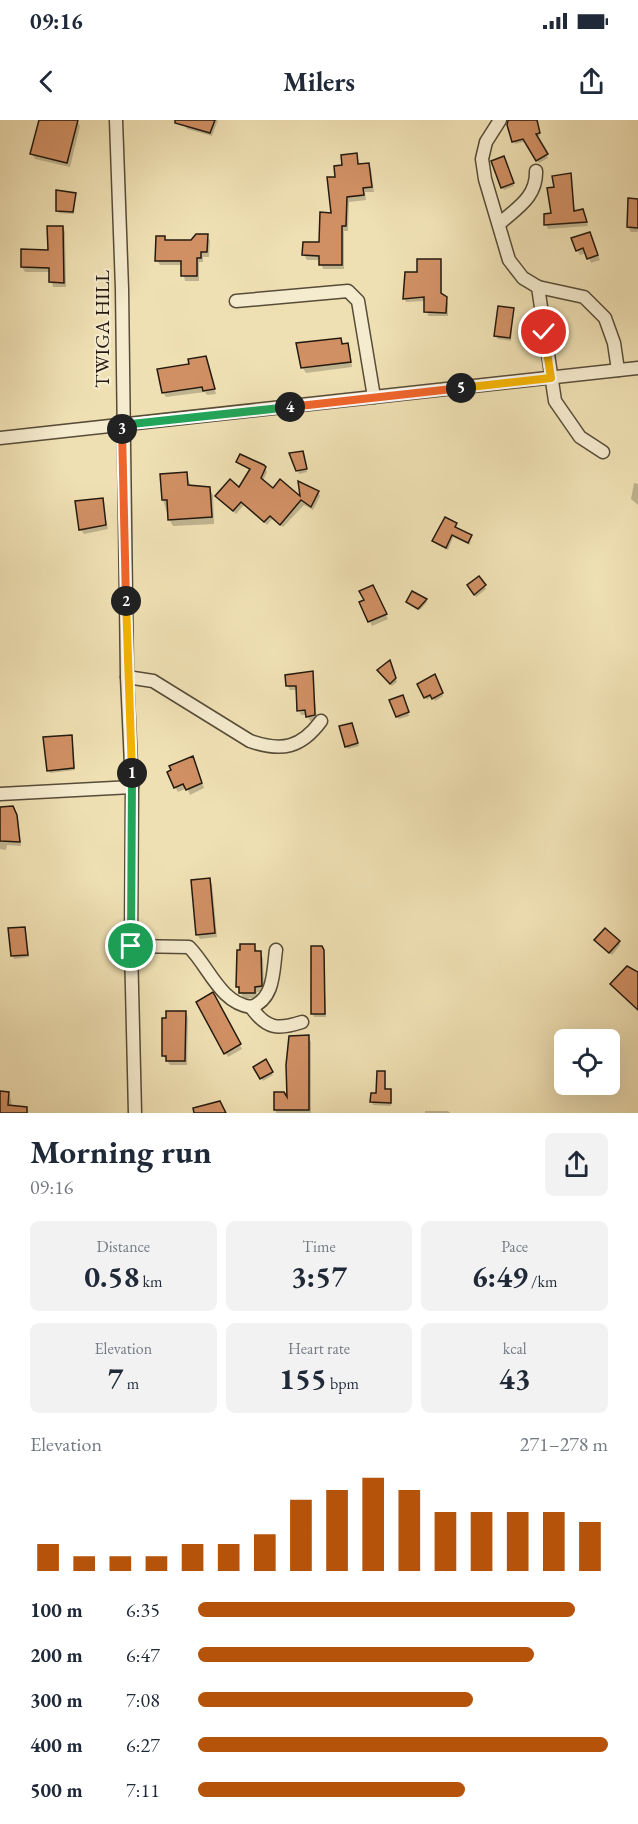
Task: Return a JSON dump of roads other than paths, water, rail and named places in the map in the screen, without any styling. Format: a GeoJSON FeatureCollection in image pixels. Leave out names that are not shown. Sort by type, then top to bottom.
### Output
{"type":"FeatureCollection","features":[{"type":"Feature","properties":{"kind":"street","name":"TWIGA HILL"},"geometry":{"type":"LineString","coordinates":[[116,120],[122,289],[126,677],[132,787],[131,946],[135,1113]]}},
{"type":"Feature","properties":{"kind":"street"},"geometry":{"type":"LineString","coordinates":[[500,120],[486,142],[482,159],[485,179],[509,260],[523,278],[538,287],[584,297],[605,318],[614,343],[618,370]]}},
{"type":"Feature","properties":{"kind":"street"},"geometry":{"type":"LineString","coordinates":[[499,224],[537,185],[536,171]]}},
{"type":"Feature","properties":{"kind":"street"},"geometry":{"type":"LineString","coordinates":[[538,287],[555,401],[580,437],[603,452]]}},
{"type":"Feature","properties":{"kind":"street"},"geometry":{"type":"LineString","coordinates":[[236,301],[348,291],[355,295],[358,301],[374,397]]}},
{"type":"Feature","properties":{"kind":"street"},"geometry":{"type":"LineString","coordinates":[[0,438],[638,368]]}},
{"type":"Feature","properties":{"kind":"street"},"geometry":{"type":"LineString","coordinates":[[126,677],[153,681],[250,741],[268,747],[289,746],[309,737],[321,721]]}},
{"type":"Feature","properties":{"kind":"street"},"geometry":{"type":"LineString","coordinates":[[0,794],[132,787]]}},
{"type":"Feature","properties":{"kind":"street"},"geometry":{"type":"LineString","coordinates":[[131,946],[189,947],[214,982],[242,1006],[251,1007],[264,999],[271,987],[276,950]]}},
{"type":"Feature","properties":{"kind":"street"},"geometry":{"type":"LineString","coordinates":[[251,1007],[261,1022],[273,1026],[289,1026],[302,1022]]}}]}
